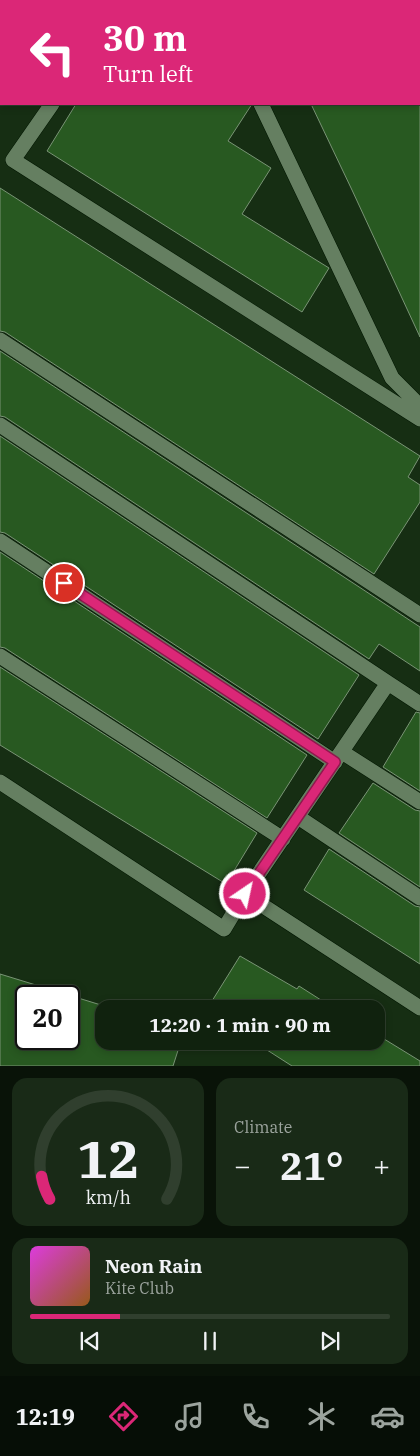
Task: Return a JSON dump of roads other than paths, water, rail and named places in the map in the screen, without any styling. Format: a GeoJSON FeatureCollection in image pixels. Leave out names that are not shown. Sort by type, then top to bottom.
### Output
{"type":"FeatureCollection","features":[{"type":"Feature","properties":{"kind":"lane"},"geometry":{"type":"LineString","coordinates":[[51,105],[13,160],[420,419]]}},
{"type":"Feature","properties":{"kind":"lane"},"geometry":{"type":"LineString","coordinates":[[261,105],[392,378],[420,406]]}},
{"type":"Feature","properties":{"kind":"lane"},"geometry":{"type":"LineString","coordinates":[[0,340],[420,615]]}},
{"type":"Feature","properties":{"kind":"lane"},"geometry":{"type":"LineString","coordinates":[[0,425],[420,704]]}},
{"type":"Feature","properties":{"kind":"lane"},"geometry":{"type":"LineString","coordinates":[[0,541],[338,757],[420,802]]}},
{"type":"Feature","properties":{"kind":"lane"},"geometry":{"type":"LineString","coordinates":[[0,656],[283,839]]}},
{"type":"Feature","properties":{"kind":"lane"},"geometry":{"type":"LineString","coordinates":[[0,782],[224,929],[245,894],[388,683]]}},
{"type":"Feature","properties":{"kind":"lane"},"geometry":{"type":"LineString","coordinates":[[298,816],[420,898]]}},
{"type":"Feature","properties":{"kind":"lane"},"geometry":{"type":"LineString","coordinates":[[245,894],[420,1008]]}}]}
